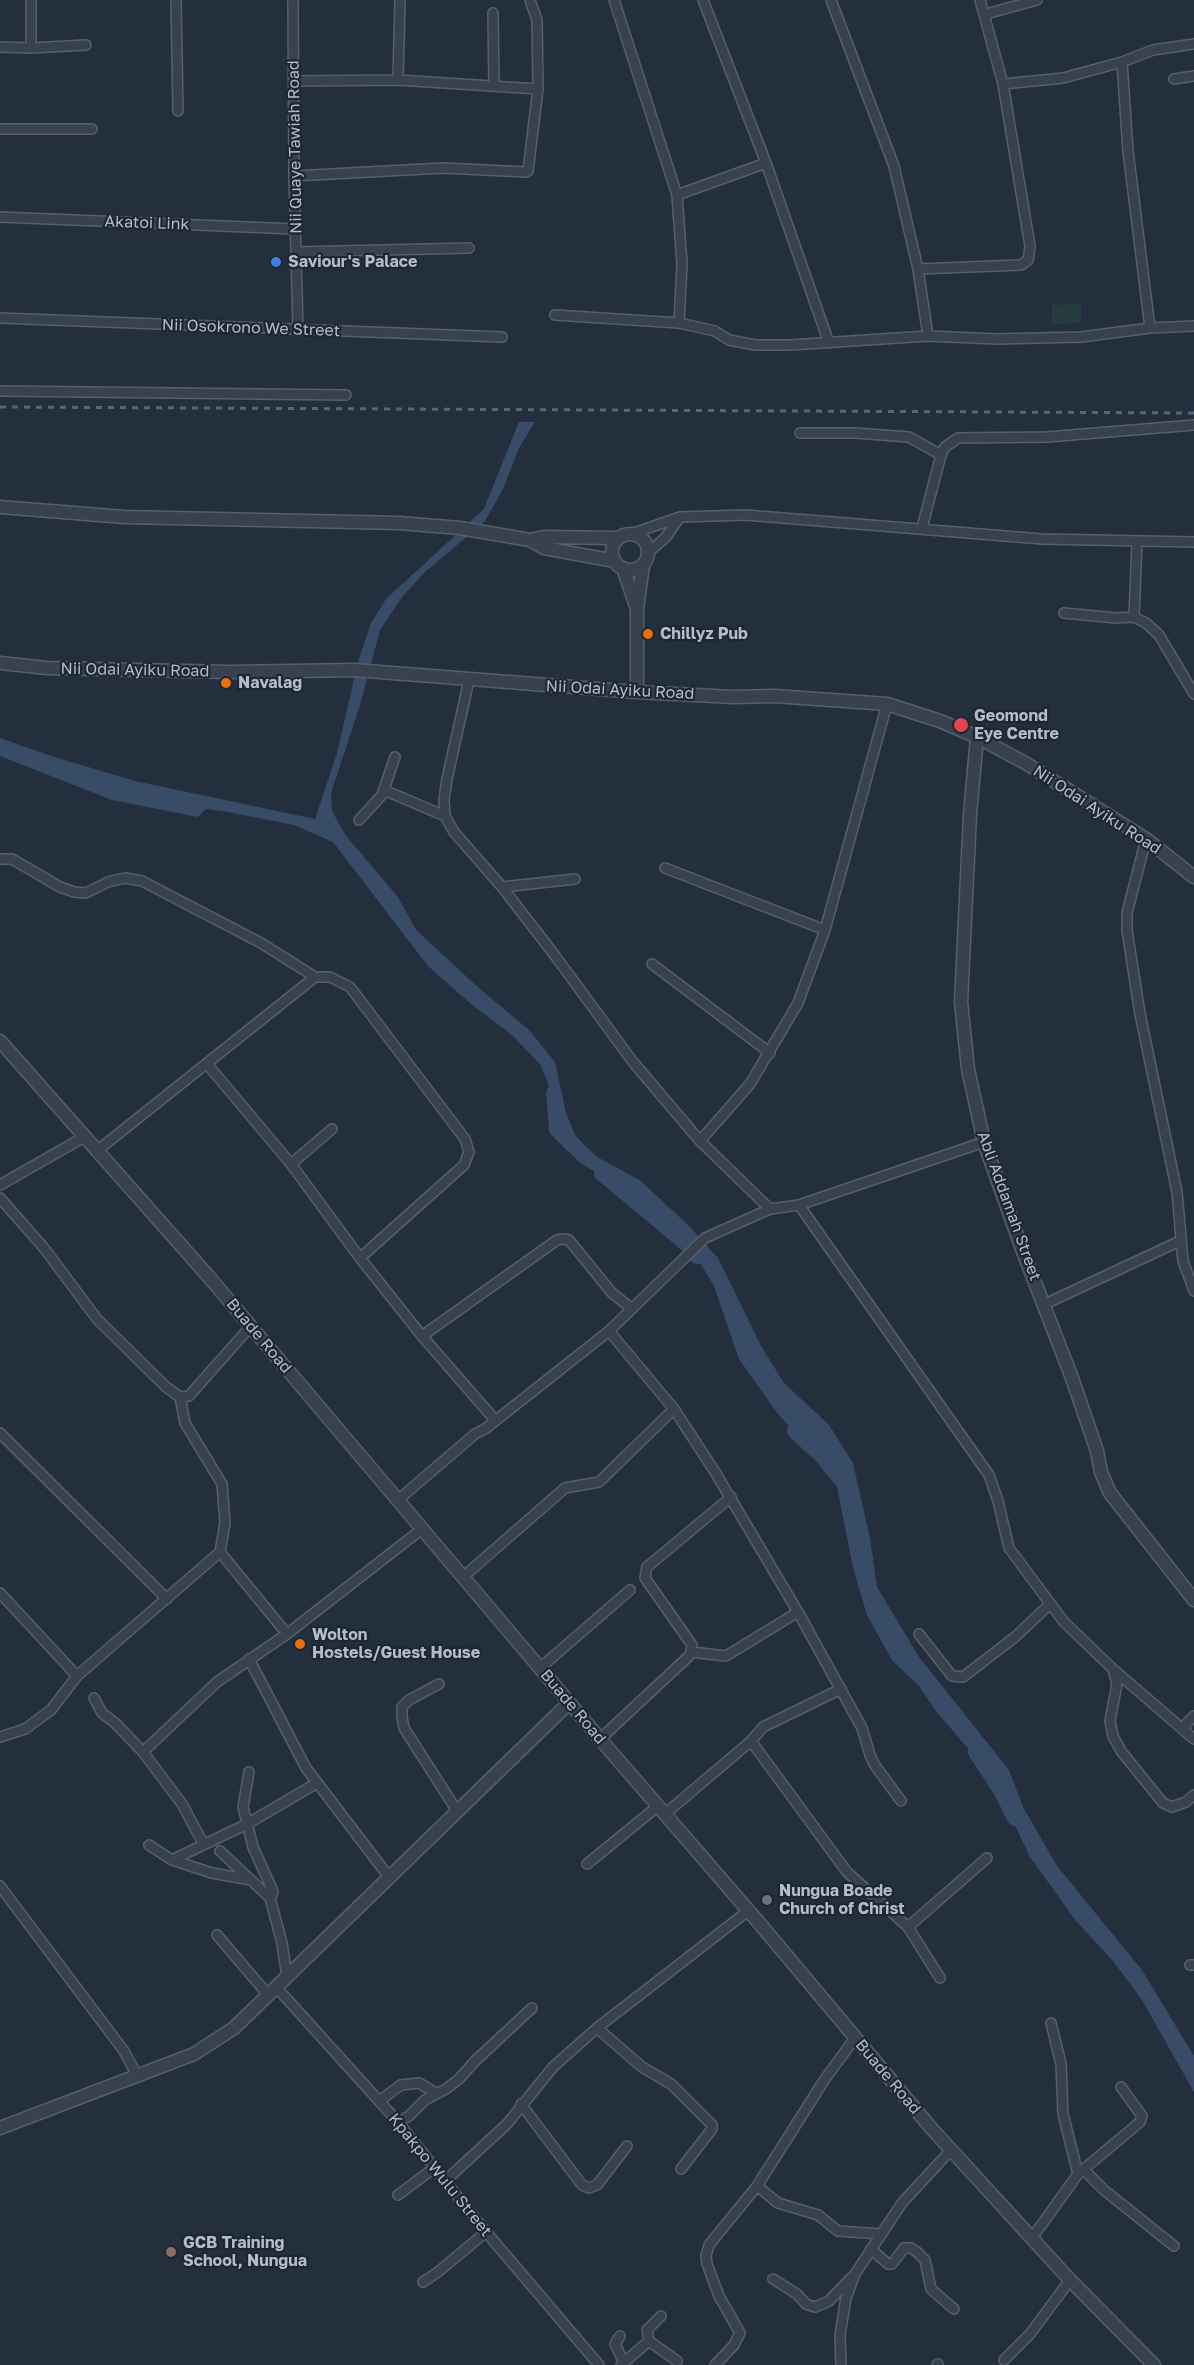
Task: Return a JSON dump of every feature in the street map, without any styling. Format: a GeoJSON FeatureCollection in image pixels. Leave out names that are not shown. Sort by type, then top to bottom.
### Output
{"type":"FeatureCollection","features":[{"type":"Feature","properties":{"kind":"street"},"geometry":{"type":"LineString","coordinates":[[31,0],[31,48]]}},
{"type":"Feature","properties":{"kind":"street"},"geometry":{"type":"LineString","coordinates":[[176,0],[178,111]]}},
{"type":"Feature","properties":{"kind":"street","name":"Nii Quaye Tawiah Road"},"geometry":{"type":"LineString","coordinates":[[293,0],[298,330]]}},
{"type":"Feature","properties":{"kind":"street"},"geometry":{"type":"LineString","coordinates":[[398,80],[400,0]]}},
{"type":"Feature","properties":{"kind":"street"},"geometry":{"type":"LineString","coordinates":[[294,176],[443,168],[526,172],[530,166],[538,89],[537,20],[530,0]]}},
{"type":"Feature","properties":{"kind":"street"},"geometry":{"type":"LineString","coordinates":[[614,0],[677,195],[682,264],[679,323]]}},
{"type":"Feature","properties":{"kind":"street"},"geometry":{"type":"LineString","coordinates":[[703,0],[766,163],[829,343]]}},
{"type":"Feature","properties":{"kind":"street"},"geometry":{"type":"LineString","coordinates":[[831,0],[894,166],[918,269],[928,336]]}},
{"type":"Feature","properties":{"kind":"street"},"geometry":{"type":"LineString","coordinates":[[918,269],[1020,265],[1028,260],[1030,246],[1003,84],[986,14],[980,0]]}},
{"type":"Feature","properties":{"kind":"street"},"geometry":{"type":"LineString","coordinates":[[986,14],[1037,0]]}},
{"type":"Feature","properties":{"kind":"street"},"geometry":{"type":"LineString","coordinates":[[493,13],[494,86]]}},
{"type":"Feature","properties":{"kind":"street"},"geometry":{"type":"LineString","coordinates":[[1003,84],[1063,78],[1122,62],[1152,50],[1194,44]]}},
{"type":"Feature","properties":{"kind":"street"},"geometry":{"type":"LineString","coordinates":[[0,47],[86,45]]}},
{"type":"Feature","properties":{"kind":"street"},"geometry":{"type":"LineString","coordinates":[[1122,62],[1128,151],[1150,328]]}},
{"type":"Feature","properties":{"kind":"street"},"geometry":{"type":"LineString","coordinates":[[1174,79],[1194,76]]}},
{"type":"Feature","properties":{"kind":"street"},"geometry":{"type":"LineString","coordinates":[[294,81],[398,80],[538,89]]}},
{"type":"Feature","properties":{"kind":"street"},"geometry":{"type":"LineString","coordinates":[[0,129],[92,129]]}},
{"type":"Feature","properties":{"kind":"street"},"geometry":{"type":"LineString","coordinates":[[677,195],[766,163]]}},
{"type":"Feature","properties":{"kind":"street","name":"Akatoi Link"},"geometry":{"type":"LineString","coordinates":[[0,217],[295,229]]}},
{"type":"Feature","properties":{"kind":"street"},"geometry":{"type":"LineString","coordinates":[[296,252],[469,248]]}},
{"type":"Feature","properties":{"kind":"street"},"geometry":{"type":"LineString","coordinates":[[555,315],[679,323],[716,331],[729,340],[755,345],[829,343],[928,336],[996,339],[1082,337],[1150,328],[1194,326]]}},
{"type":"Feature","properties":{"kind":"street","name":"Nii Osokrono We Street"},"geometry":{"type":"LineString","coordinates":[[0,318],[502,338]]}},
{"type":"Feature","properties":{"kind":"street"},"geometry":{"type":"LineString","coordinates":[[0,391],[346,394]]}},
{"type":"Feature","properties":{"kind":"street"},"geometry":{"type":"LineString","coordinates":[[922,528],[941,455],[945,447],[958,438],[1047,437],[1194,424]]}},
{"type":"Feature","properties":{"kind":"street"},"geometry":{"type":"LineString","coordinates":[[800,433],[855,433],[909,437],[941,455]]}},
{"type":"Feature","properties":{"kind":"street"},"geometry":{"type":"LineString","coordinates":[[0,507],[124,517],[399,523],[460,528],[530,540],[544,548],[634,570],[643,565]]}},
{"type":"Feature","properties":{"kind":"street"},"geometry":{"type":"LineString","coordinates":[[530,540],[544,537],[618,538],[680,517],[746,515],[1041,539],[1194,542]]}},
{"type":"Feature","properties":{"kind":"street"},"geometry":{"type":"LineString","coordinates":[[637,692],[637,609],[643,565],[649,552],[666,537],[680,517]]}},
{"type":"Feature","properties":{"kind":"street"},"geometry":{"type":"LineString","coordinates":[[632,534],[644,539],[649,552]]}},
{"type":"Feature","properties":{"kind":"street"},"geometry":{"type":"LineString","coordinates":[[618,538],[612,549],[637,609]]}},
{"type":"Feature","properties":{"kind":"street"},"geometry":{"type":"LineString","coordinates":[[1134,616],[1137,541]]}},
{"type":"Feature","properties":{"kind":"street"},"geometry":{"type":"LineString","coordinates":[[1064,613],[1116,618],[1134,616],[1146,623],[1159,635],[1194,694]]}},
{"type":"Feature","properties":{"kind":"street","name":"Nii Odai Ayiku Road"},"geometry":{"type":"LineString","coordinates":[[0,663],[47,668],[221,672],[354,670],[637,692],[734,697],[774,696],[887,704],[940,721],[977,737],[1027,764],[1146,839],[1194,877]]}},
{"type":"Feature","properties":{"kind":"street"},"geometry":{"type":"LineString","coordinates":[[469,680],[444,800],[445,816],[454,832],[502,887],[633,1062],[700,1141],[770,1209]]}},
{"type":"Feature","properties":{"kind":"street"},"geometry":{"type":"LineString","coordinates":[[700,1141],[750,1084],[798,1003],[825,930],[887,704]]}},
{"type":"Feature","properties":{"kind":"street","name":"Abli Addamah Street"},"geometry":{"type":"LineString","coordinates":[[977,737],[969,815],[962,1002],[968,1069],[984,1142],[1022,1250],[1045,1304],[1110,1493],[1194,1600]]}},
{"type":"Feature","properties":{"kind":"street"},"geometry":{"type":"LineString","coordinates":[[359,820],[384,790],[395,757]]}},
{"type":"Feature","properties":{"kind":"street"},"geometry":{"type":"LineString","coordinates":[[384,790],[445,816]]}},
{"type":"Feature","properties":{"kind":"street"},"geometry":{"type":"LineString","coordinates":[[1146,839],[1127,913],[1127,930],[1140,1014],[1177,1192],[1182,1261],[1194,1291]]}},
{"type":"Feature","properties":{"kind":"street"},"geometry":{"type":"LineString","coordinates":[[0,859],[12,859],[60,887],[74,892],[86,893],[108,882],[125,878],[142,881],[261,943],[315,976],[330,976],[350,987],[465,1139],[470,1152],[464,1166],[360,1258]]}},
{"type":"Feature","properties":{"kind":"street"},"geometry":{"type":"LineString","coordinates":[[665,868],[825,930]]}},
{"type":"Feature","properties":{"kind":"street"},"geometry":{"type":"LineString","coordinates":[[502,887],[575,879]]}},
{"type":"Feature","properties":{"kind":"street"},"geometry":{"type":"LineString","coordinates":[[652,964],[770,1053]]}},
{"type":"Feature","properties":{"kind":"street"},"geometry":{"type":"LineString","coordinates":[[98,1150],[315,976]]}},
{"type":"Feature","properties":{"kind":"street","name":"Buade Road"},"geometry":{"type":"LineString","coordinates":[[0,1041],[209,1277],[951,2150],[1070,2280],[1154,2365]]}},
{"type":"Feature","properties":{"kind":"street"},"geometry":{"type":"LineString","coordinates":[[207,1064],[291,1164],[360,1258],[422,1336],[495,1420]]}},
{"type":"Feature","properties":{"kind":"street"},"geometry":{"type":"LineString","coordinates":[[291,1164],[332,1129]]}},
{"type":"Feature","properties":{"kind":"street"},"geometry":{"type":"LineString","coordinates":[[0,1185],[86,1136]]}},
{"type":"Feature","properties":{"kind":"street"},"geometry":{"type":"LineString","coordinates":[[398,1500],[467,1440],[609,1331],[705,1238],[770,1209],[799,1205],[984,1142]]}},
{"type":"Feature","properties":{"kind":"street"},"geometry":{"type":"LineString","coordinates":[[0,1198],[44,1248],[97,1319],[166,1387],[180,1397],[189,1396],[250,1327]]}},
{"type":"Feature","properties":{"kind":"street"},"geometry":{"type":"LineString","coordinates":[[799,1205],[989,1475],[998,1501],[1008,1548],[1064,1622],[1113,1669],[1194,1739]]}},
{"type":"Feature","properties":{"kind":"street"},"geometry":{"type":"LineString","coordinates":[[422,1336],[557,1240],[563,1239],[569,1240],[612,1293],[631,1308]]}},
{"type":"Feature","properties":{"kind":"street"},"geometry":{"type":"LineString","coordinates":[[1045,1304],[1180,1241]]}},
{"type":"Feature","properties":{"kind":"street"},"geometry":{"type":"LineString","coordinates":[[609,1331],[674,1409],[731,1497],[841,1689],[862,1728],[870,1755],[901,1801]]}},
{"type":"Feature","properties":{"kind":"street"},"geometry":{"type":"LineString","coordinates":[[0,1737],[25,1729],[51,1710],[77,1676],[220,1552],[225,1523],[222,1484],[185,1423],[180,1397]]}},
{"type":"Feature","properties":{"kind":"street"},"geometry":{"type":"LineString","coordinates":[[464,1577],[565,1488],[599,1482],[674,1409]]}},
{"type":"Feature","properties":{"kind":"street"},"geometry":{"type":"LineString","coordinates":[[0,1433],[167,1599]]}},
{"type":"Feature","properties":{"kind":"street"},"geometry":{"type":"LineString","coordinates":[[600,1739],[691,1652],[692,1645],[645,1578],[645,1572],[651,1563],[731,1497]]}},
{"type":"Feature","properties":{"kind":"street"},"geometry":{"type":"LineString","coordinates":[[143,1752],[217,1682],[287,1635],[422,1529]]}},
{"type":"Feature","properties":{"kind":"street"},"geometry":{"type":"LineString","coordinates":[[220,1552],[287,1635]]}},
{"type":"Feature","properties":{"kind":"street"},"geometry":{"type":"LineString","coordinates":[[540,1668],[630,1590]]}},
{"type":"Feature","properties":{"kind":"street"},"geometry":{"type":"LineString","coordinates":[[2,1598],[77,1676]]}},
{"type":"Feature","properties":{"kind":"street"},"geometry":{"type":"LineString","coordinates":[[918,1634],[952,1676],[963,1677],[1014,1637],[1050,1604]]}},
{"type":"Feature","properties":{"kind":"street"},"geometry":{"type":"LineString","coordinates":[[691,1652],[726,1656],[798,1612]]}},
{"type":"Feature","properties":{"kind":"street"},"geometry":{"type":"LineString","coordinates":[[249,1659],[306,1768],[389,1877]]}},
{"type":"Feature","properties":{"kind":"street"},"geometry":{"type":"LineString","coordinates":[[1113,1669],[1117,1684],[1110,1720],[1113,1736],[1121,1751],[1163,1803],[1172,1807],[1186,1802],[1194,1795]]}},
{"type":"Feature","properties":{"kind":"street"},"geometry":{"type":"LineString","coordinates":[[440,1683],[409,1700],[402,1707],[402,1717],[404,1728],[457,1812]]}},
{"type":"Feature","properties":{"kind":"street"},"geometry":{"type":"LineString","coordinates":[[587,1864],[662,1810],[751,1741],[763,1727],[841,1689]]}},
{"type":"Feature","properties":{"kind":"street"},"geometry":{"type":"LineString","coordinates":[[94,1698],[102,1713],[143,1752],[182,1804],[203,1843]]}},
{"type":"Feature","properties":{"kind":"street"},"geometry":{"type":"LineString","coordinates":[[0,2128],[194,2054],[234,2028],[569,1703]]}},
{"type":"Feature","properties":{"kind":"street"},"geometry":{"type":"LineString","coordinates":[[1182,1728],[1194,1716]]}},
{"type":"Feature","properties":{"kind":"street"},"geometry":{"type":"LineString","coordinates":[[751,1741],[847,1872],[908,1927],[940,1978]]}},
{"type":"Feature","properties":{"kind":"street"},"geometry":{"type":"LineString","coordinates":[[249,1772],[243,1807],[253,1847],[272,1888],[273,1893],[270,1898]]}},
{"type":"Feature","properties":{"kind":"street"},"geometry":{"type":"LineString","coordinates":[[172,1860],[203,1843],[247,1824],[317,1783]]}},
{"type":"Feature","properties":{"kind":"street"},"geometry":{"type":"LineString","coordinates":[[149,1845],[172,1860],[212,1873],[251,1880]]}},
{"type":"Feature","properties":{"kind":"street"},"geometry":{"type":"LineString","coordinates":[[220,1851],[270,1898],[282,1943],[287,1977]]}},
{"type":"Feature","properties":{"kind":"street"},"geometry":{"type":"LineString","coordinates":[[908,1927],[987,1858]]}},
{"type":"Feature","properties":{"kind":"street"},"geometry":{"type":"LineString","coordinates":[[0,1886],[124,2051],[138,2077]]}},
{"type":"Feature","properties":{"kind":"street"},"geometry":{"type":"LineString","coordinates":[[444,2181],[507,2124],[553,2067],[597,2028],[748,1911]]}},
{"type":"Feature","properties":{"kind":"street","name":"Kpakpo Wulu Street"},"geometry":{"type":"LineString","coordinates":[[218,1935],[398,2122],[486,2232],[599,2365]]}},
{"type":"Feature","properties":{"kind":"street"},"geometry":{"type":"LineString","coordinates":[[398,2122],[436,2093],[459,2079],[532,2008]]}},
{"type":"Feature","properties":{"kind":"street"},"geometry":{"type":"LineString","coordinates":[[1052,2024],[1061,2064],[1065,2126],[1080,2171],[1174,2246]]}},
{"type":"Feature","properties":{"kind":"street"},"geometry":{"type":"LineString","coordinates":[[597,2028],[642,2067],[671,2084],[712,2125],[712,2129],[681,2169]]}},
{"type":"Feature","properties":{"kind":"street"},"geometry":{"type":"LineString","coordinates":[[715,2365],[734,2345],[740,2333],[719,2296],[706,2256],[709,2245],[757,2186],[825,2079],[855,2038]]}},
{"type":"Feature","properties":{"kind":"street"},"geometry":{"type":"LineString","coordinates":[[379,2101],[401,2085],[419,2083],[436,2093]]}},
{"type":"Feature","properties":{"kind":"street"},"geometry":{"type":"LineString","coordinates":[[1032,2238],[1080,2171],[1140,2122],[1142,2116],[1121,2087]]}},
{"type":"Feature","properties":{"kind":"street"},"geometry":{"type":"LineString","coordinates":[[521,2104],[582,2186],[597,2185],[627,2146]]}},
{"type":"Feature","properties":{"kind":"street"},"geometry":{"type":"LineString","coordinates":[[773,2279],[797,2294],[806,2304],[815,2307],[829,2301],[855,2274],[902,2203],[951,2150]]}},
{"type":"Feature","properties":{"kind":"street"},"geometry":{"type":"LineString","coordinates":[[398,2195],[434,2168]]}},
{"type":"Feature","properties":{"kind":"street"},"geometry":{"type":"LineString","coordinates":[[757,2186],[778,2204],[818,2215],[838,2231],[881,2234]]}},
{"type":"Feature","properties":{"kind":"street"},"geometry":{"type":"LineString","coordinates":[[423,2282],[486,2232]]}},
{"type":"Feature","properties":{"kind":"street"},"geometry":{"type":"LineString","coordinates":[[872,2249],[888,2264],[892,2264],[904,2248],[911,2248],[917,2252],[924,2260],[930,2289],[954,2309]]}},
{"type":"Feature","properties":{"kind":"street"},"geometry":{"type":"LineString","coordinates":[[841,2365],[840,2335],[846,2298],[855,2274]]}},
{"type":"Feature","properties":{"kind":"street"},"geometry":{"type":"LineString","coordinates":[[1004,2360],[1030,2334],[1070,2280]]}},
{"type":"Feature","properties":{"kind":"street"},"geometry":{"type":"LineString","coordinates":[[661,2316],[647,2330],[649,2341],[677,2361]]}},
{"type":"Feature","properties":{"kind":"street"},"geometry":{"type":"LineString","coordinates":[[620,2336],[615,2344],[623,2364],[649,2341]]}},
{"type":"Feature","properties":{"kind":"green space"},"geometry":{"type":"Polygon","coordinates":[[[1081,304],[1081,323],[1052,324],[1052,305],[1081,304]]]}},
{"type":"Feature","properties":{"kind":"water"},"geometry":{"type":"Polygon","coordinates":[[[519,422],[535,422],[519,448],[503,489],[485,521],[424,573],[402,597],[380,630],[360,705],[331,793],[332,811],[346,836],[398,897],[416,930],[481,990],[529,1030],[555,1062],[566,1113],[576,1137],[597,1157],[641,1181],[690,1227],[718,1258],[761,1346],[784,1383],[829,1425],[853,1463],[870,1538],[877,1587],[919,1657],[1009,1770],[1023,1807],[1057,1866],[1142,1970],[1194,2056],[1194,2092],[1142,2000],[1113,1961],[1076,1921],[1030,1857],[1011,1817],[998,1778],[983,1766],[936,1711],[919,1686],[892,1660],[867,1615],[853,1568],[836,1481],[823,1454],[799,1438],[778,1414],[739,1359],[714,1286],[676,1232],[645,1200],[580,1163],[562,1144],[550,1088],[540,1064],[512,1035],[470,1003],[428,966],[333,842],[294,825],[228,812],[206,809],[198,817],[112,800],[0,756],[0,738],[135,781],[315,819],[337,753],[358,662],[371,623],[386,599],[484,509],[519,422]]]}},
{"type":"Feature","properties":{"kind":"waterway"},"geometry":{"type":"LineString","coordinates":[[554,1093],[557,1129],[574,1146]]}},
{"type":"Feature","properties":{"kind":"waterway"},"geometry":{"type":"LineString","coordinates":[[602,1173],[686,1243],[697,1256]]}},
{"type":"Feature","properties":{"kind":"waterway"},"geometry":{"type":"LineString","coordinates":[[795,1431],[822,1456],[841,1479]]}},
{"type":"Feature","properties":{"kind":"waterway"},"geometry":{"type":"LineString","coordinates":[[976,1752],[1002,1792],[1015,1818]]}},
{"type":"Feature","properties":{"kind":"railway"},"geometry":{"type":"LineString","coordinates":[[0,407],[1194,413]]}},
{"type":"Feature","properties":{"kind":"place","name":"Saviour's Palace"},"geometry":{"type":"Point","coordinates":[276,262]}},
{"type":"Feature","properties":{"kind":"place","name":"Chillyz Pub"},"geometry":{"type":"Point","coordinates":[648,634]}},
{"type":"Feature","properties":{"kind":"place","name":"Navalag"},"geometry":{"type":"Point","coordinates":[226,683]}},
{"type":"Feature","properties":{"kind":"place","name":"Geomond Eye Centre"},"geometry":{"type":"Point","coordinates":[961,725]}},
{"type":"Feature","properties":{"kind":"place","name":"Wolton Hostels/Guest House"},"geometry":{"type":"Point","coordinates":[300,1644]}},
{"type":"Feature","properties":{"kind":"place","name":"Nungua Boade Church of Christ"},"geometry":{"type":"Point","coordinates":[767,1900]}},
{"type":"Feature","properties":{"kind":"place","name":"GCB Training School, Nungua"},"geometry":{"type":"Point","coordinates":[171,2252]}}]}
